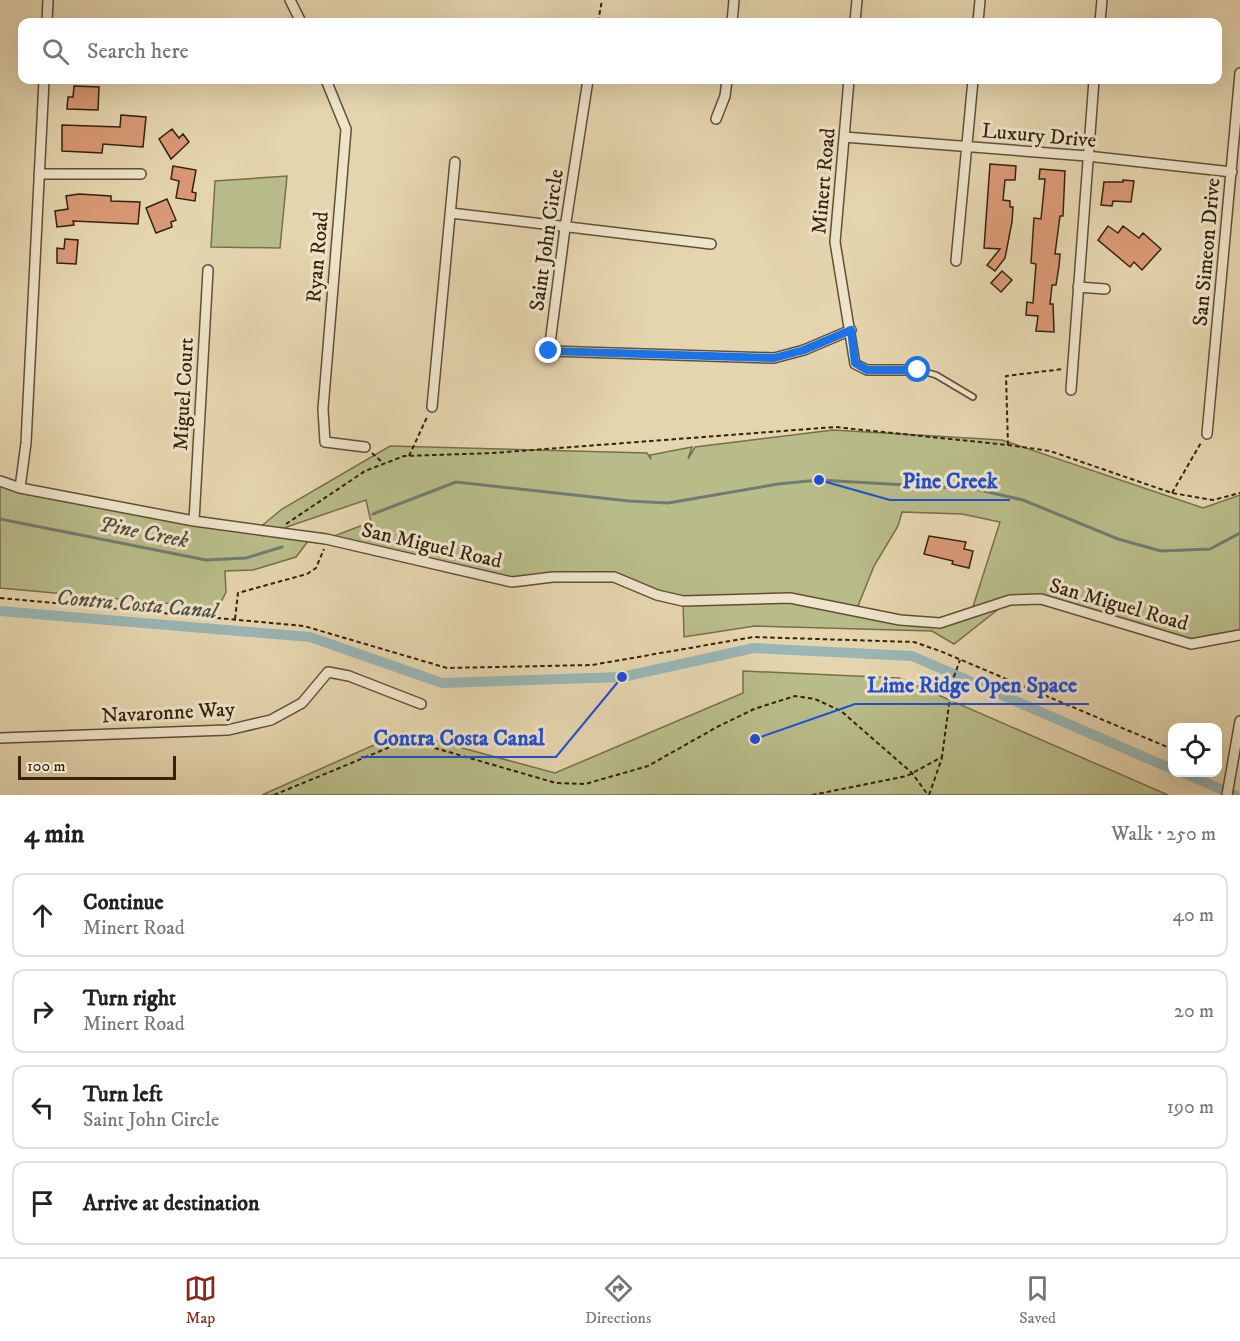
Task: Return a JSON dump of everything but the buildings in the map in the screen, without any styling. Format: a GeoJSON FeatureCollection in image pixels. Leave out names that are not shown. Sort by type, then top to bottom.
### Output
{"type":"FeatureCollection","features":[{"type":"Feature","properties":{"kind":"street"},"geometry":{"type":"LineString","coordinates":[[47,18],[48,0]]}},
{"type":"Feature","properties":{"kind":"street"},"geometry":{"type":"LineString","coordinates":[[290,0],[298,18]]}},
{"type":"Feature","properties":{"kind":"street"},"geometry":{"type":"LineString","coordinates":[[732,18],[734,0]]}},
{"type":"Feature","properties":{"kind":"street"},"geometry":{"type":"LineString","coordinates":[[855,18],[857,0]]}},
{"type":"Feature","properties":{"kind":"street"},"geometry":{"type":"LineString","coordinates":[[978,18],[980,0]]}},
{"type":"Feature","properties":{"kind":"street"},"geometry":{"type":"LineString","coordinates":[[1100,18],[1102,0]]}},
{"type":"Feature","properties":{"kind":"street","name":"San Simeon Drive"},"geometry":{"type":"LineString","coordinates":[[1207,434],[1240,73]]}},
{"type":"Feature","properties":{"kind":"street"},"geometry":{"type":"LineString","coordinates":[[20,488],[26,443],[44,84]]}},
{"type":"Feature","properties":{"kind":"street","name":"Ryan Road"},"geometry":{"type":"LineString","coordinates":[[328,84],[346,129],[322,409],[325,442],[365,447]]}},
{"type":"Feature","properties":{"kind":"street","name":"Saint John Circle"},"geometry":{"type":"LineString","coordinates":[[587,84],[549,351],[774,358],[804,350],[851,330]]}},
{"type":"Feature","properties":{"kind":"street"},"geometry":{"type":"LineString","coordinates":[[716,120],[725,96],[726,84]]}},
{"type":"Feature","properties":{"kind":"street","name":"Minert Road"},"geometry":{"type":"LineString","coordinates":[[849,84],[835,242],[855,363],[867,370],[918,370]]}},
{"type":"Feature","properties":{"kind":"street"},"geometry":{"type":"LineString","coordinates":[[956,261],[973,84]]}},
{"type":"Feature","properties":{"kind":"street"},"geometry":{"type":"LineString","coordinates":[[1071,390],[1094,84]]}},
{"type":"Feature","properties":{"kind":"street","name":"Luxury Drive"},"geometry":{"type":"LineString","coordinates":[[844,137],[1087,156],[1232,172]]}},
{"type":"Feature","properties":{"kind":"street"},"geometry":{"type":"LineString","coordinates":[[432,407],[455,162]]}},
{"type":"Feature","properties":{"kind":"street"},"geometry":{"type":"LineString","coordinates":[[39,174],[141,174]]}},
{"type":"Feature","properties":{"kind":"street"},"geometry":{"type":"LineString","coordinates":[[451,213],[711,244]]}},
{"type":"Feature","properties":{"kind":"street","name":"Miguel Court"},"geometry":{"type":"LineString","coordinates":[[194,521],[208,270]]}},
{"type":"Feature","properties":{"kind":"street"},"geometry":{"type":"LineString","coordinates":[[1078,287],[1105,290]]}},
{"type":"Feature","properties":{"kind":"street","name":"San Miguel Road"},"geometry":{"type":"LineString","coordinates":[[0,481],[20,488],[194,521],[326,539],[512,582],[553,577],[614,577],[657,595],[683,602],[790,598],[900,620],[940,623],[1010,600],[1041,599],[1191,644],[1240,635]]}},
{"type":"Feature","properties":{"kind":"street","name":"Navaronne Way"},"geometry":{"type":"LineString","coordinates":[[0,738],[228,730],[271,720],[302,703],[328,672],[349,676],[421,704]]}},
{"type":"Feature","properties":{"kind":"street"},"geometry":{"type":"LineString","coordinates":[[1227,795],[1240,721]]}},
{"type":"Feature","properties":{"kind":"lane"},"geometry":{"type":"LineString","coordinates":[[918,370],[936,375],[973,397]]}},
{"type":"Feature","properties":{"kind":"path"},"geometry":{"type":"LineString","coordinates":[[599,18],[602,0]]}},
{"type":"Feature","properties":{"kind":"path"},"geometry":{"type":"LineString","coordinates":[[1008,445],[1006,376],[1072,369]]}},
{"type":"Feature","properties":{"kind":"path"},"geometry":{"type":"LineString","coordinates":[[409,456],[432,407]]}},
{"type":"Feature","properties":{"kind":"path"},"geometry":{"type":"LineString","coordinates":[[276,531],[365,471],[409,456],[493,453],[835,427],[1008,445],[1050,452],[1172,493],[1213,500],[1240,493]]}},
{"type":"Feature","properties":{"kind":"path"},"geometry":{"type":"LineString","coordinates":[[1172,493],[1207,434]]}},
{"type":"Feature","properties":{"kind":"path"},"geometry":{"type":"LineString","coordinates":[[365,447],[383,464]]}},
{"type":"Feature","properties":{"kind":"path"},"geometry":{"type":"LineString","coordinates":[[235,619],[238,593],[307,574],[318,563],[326,539]]}},
{"type":"Feature","properties":{"kind":"path"},"geometry":{"type":"LineString","coordinates":[[0,598],[304,626],[333,632],[447,669],[592,665],[770,636],[914,642],[1168,747]]}},
{"type":"Feature","properties":{"kind":"path"},"geometry":{"type":"LineString","coordinates":[[928,795],[942,757],[952,682],[960,660]]}},
{"type":"Feature","properties":{"kind":"path"},"geometry":{"type":"LineString","coordinates":[[274,795],[407,740],[555,783],[585,784],[648,766],[717,727],[754,710],[795,696],[815,699],[841,711],[912,773],[928,795]]}},
{"type":"Feature","properties":{"kind":"path"},"geometry":{"type":"LineString","coordinates":[[812,795],[912,773],[942,757]]}},
{"type":"Feature","properties":{"kind":"green space"},"geometry":{"type":"Polygon","coordinates":[[[287,176],[280,248],[211,247],[215,181],[287,176]]]}},
{"type":"Feature","properties":{"kind":"green space"},"geometry":{"type":"Polygon","coordinates":[[[833,430],[1002,440],[1203,508],[1240,495],[1240,635],[1191,644],[1041,599],[1010,600],[954,644],[932,631],[755,626],[684,637],[683,601],[609,577],[512,582],[326,539],[371,522],[366,500],[278,530],[312,536],[296,557],[253,570],[225,571],[226,592],[218,608],[0,588],[0,481],[20,488],[259,528],[282,509],[390,446],[647,453],[651,459],[650,455],[692,447],[688,459],[695,447],[833,430]],[[902,512],[898,526],[874,566],[856,611],[940,623],[971,613],[1000,522],[962,514],[902,512]]]}},
{"type":"Feature","properties":{"kind":"green space"},"geometry":{"type":"Polygon","coordinates":[[[743,671],[899,678],[1168,795],[262,795],[403,732],[555,773],[743,693],[743,671]]]}},
{"type":"Feature","properties":{"kind":"waterway","name":"Pine Creek"},"geometry":{"type":"LineString","coordinates":[[373,514],[456,482],[629,501],[668,503],[778,484],[819,480],[975,489],[1023,500],[1118,539],[1161,551],[1210,549],[1240,533]]}},
{"type":"Feature","properties":{"kind":"waterway","name":"Pine Creek"},"geometry":{"type":"LineString","coordinates":[[0,519],[206,560],[246,558],[282,547]]}},
{"type":"Feature","properties":{"kind":"waterway","name":"Contra Costa Canal"},"geometry":{"type":"LineString","coordinates":[[0,611],[310,637],[442,683],[622,677],[754,648],[912,656],[1168,767]]}},
{"type":"Feature","properties":{"kind":"waterway","name":"Contra Costa Canal"},"geometry":{"type":"LineString","coordinates":[[1193,777],[1235,795]]}},
{"type":"Feature","properties":{"kind":"place","name":"Pine Creek"},"geometry":{"type":"Point","coordinates":[819,480]}},
{"type":"Feature","properties":{"kind":"place","name":"Contra Costa Canal"},"geometry":{"type":"Point","coordinates":[622,677]}},
{"type":"Feature","properties":{"kind":"place","name":"Lime Ridge Open Space"},"geometry":{"type":"Point","coordinates":[755,739]}},
{"type":"Feature","properties":{"kind":"route"},"geometry":{"type":"LineString","coordinates":[[549,351],[708,358],[774,358],[804,350],[851,330],[855,363],[867,370],[918,370]]}}]}
